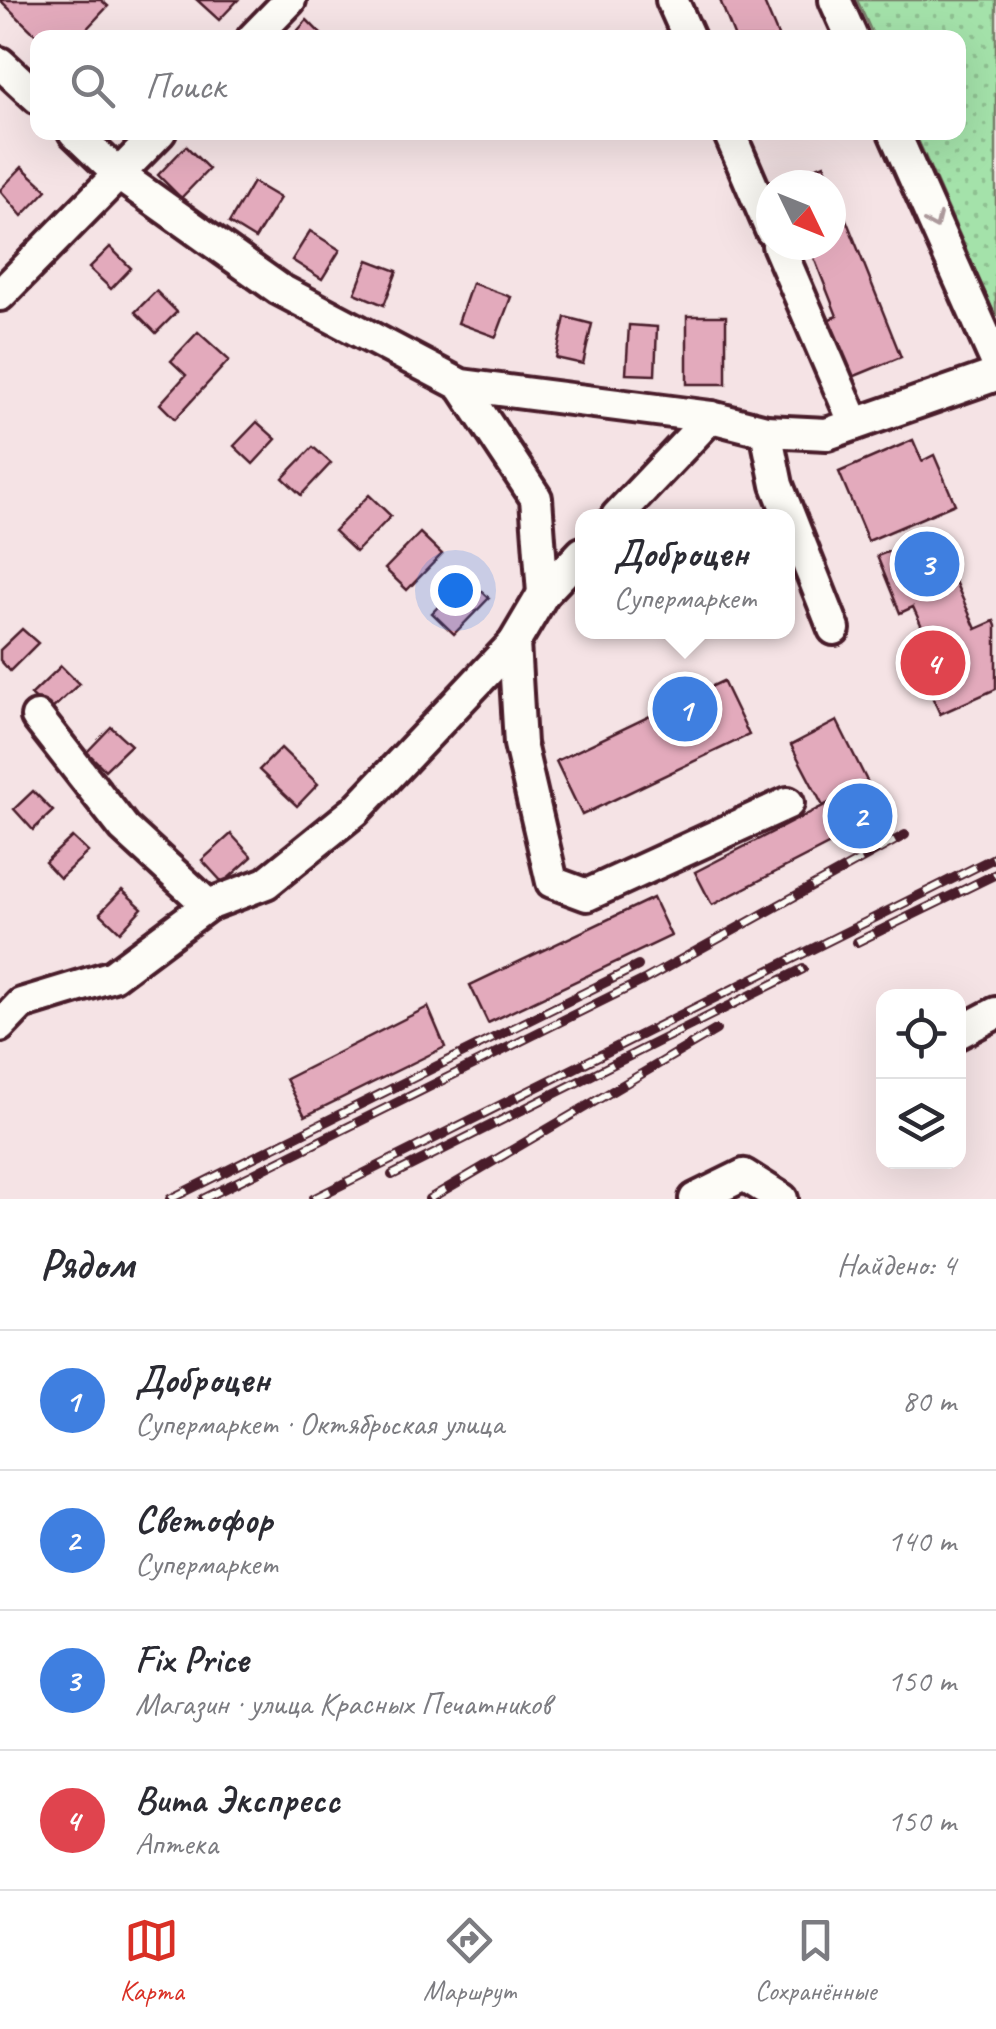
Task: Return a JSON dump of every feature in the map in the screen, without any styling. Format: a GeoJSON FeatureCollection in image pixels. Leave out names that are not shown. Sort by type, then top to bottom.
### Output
{"type":"FeatureCollection","features":[{"type":"Feature","properties":{"kind":"street"},"geometry":{"type":"LineString","coordinates":[[261,30],[290,0]]}},
{"type":"Feature","properties":{"kind":"street"},"geometry":{"type":"LineString","coordinates":[[672,0],[685,30]]}},
{"type":"Feature","properties":{"kind":"street"},"geometry":{"type":"LineString","coordinates":[[835,0],[848,30]]}},
{"type":"Feature","properties":{"kind":"street"},"geometry":{"type":"LineString","coordinates":[[0,63],[30,91]]}},
{"type":"Feature","properties":{"kind":"street"},"geometry":{"type":"LineString","coordinates":[[82,140],[118,175],[279,289],[461,385],[711,417],[766,431],[828,434],[996,375]]}},
{"type":"Feature","properties":{"kind":"street"},"geometry":{"type":"LineString","coordinates":[[0,295],[152,140]]}},
{"type":"Feature","properties":{"kind":"street"},"geometry":{"type":"LineString","coordinates":[[732,140],[756,195]]}},
{"type":"Feature","properties":{"kind":"street"},"geometry":{"type":"LineString","coordinates":[[898,140],[996,360]]}},
{"type":"Feature","properties":{"kind":"street"},"geometry":{"type":"LineString","coordinates":[[784,260],[855,424]]}},
{"type":"Feature","properties":{"kind":"street"},"geometry":{"type":"LineString","coordinates":[[461,385],[536,498],[544,594]]}},
{"type":"Feature","properties":{"kind":"street"},"geometry":{"type":"LineString","coordinates":[[624,509],[711,417]]}},
{"type":"Feature","properties":{"kind":"street"},"geometry":{"type":"LineString","coordinates":[[766,431],[777,484],[787,509]]}},
{"type":"Feature","properties":{"kind":"street"},"geometry":{"type":"LineString","coordinates":[[795,530],[834,629]]}},
{"type":"Feature","properties":{"kind":"street"},"geometry":{"type":"LineString","coordinates":[[0,1026],[21,1004],[112,976],[208,905],[266,883],[355,811],[514,643],[544,594],[575,561]]}},
{"type":"Feature","properties":{"kind":"street"},"geometry":{"type":"LineString","coordinates":[[514,643],[520,744],[552,882],[587,895],[788,803]]}},
{"type":"Feature","properties":{"kind":"street"},"geometry":{"type":"LineString","coordinates":[[37,718],[124,828],[208,905]]}},
{"type":"Feature","properties":{"kind":"street"},"geometry":{"type":"LineString","coordinates":[[966,1029],[996,1012]]}},
{"type":"Feature","properties":{"kind":"street"},"geometry":{"type":"LineString","coordinates":[[696,1199],[744,1175],[782,1199]]}},
{"type":"Feature","properties":{"kind":"green space"},"geometry":{"type":"Polygon","coordinates":[[[857,0],[996,0],[996,317],[918,140],[966,140],[966,30],[871,30],[857,0]]]}},
{"type":"Feature","properties":{"kind":"building"},"geometry":{"type":"Polygon","coordinates":[[[0,0],[101,0],[108,6],[86,30],[31,30],[0,0]]]}},
{"type":"Feature","properties":{"kind":"building"},"geometry":{"type":"Polygon","coordinates":[[[197,0],[238,0],[219,20],[197,0]]]}},
{"type":"Feature","properties":{"kind":"building"},"geometry":{"type":"Polygon","coordinates":[[[720,0],[763,0],[776,30],[732,30],[720,0]]]}},
{"type":"Feature","properties":{"kind":"building"},"geometry":{"type":"Polygon","coordinates":[[[307,20],[317,30],[298,30],[307,20]]]}},
{"type":"Feature","properties":{"kind":"building"},"geometry":{"type":"Polygon","coordinates":[[[186,146],[209,169],[181,198],[158,175],[186,146]]]}},
{"type":"Feature","properties":{"kind":"building"},"geometry":{"type":"Polygon","coordinates":[[[22,167],[47,190],[22,216],[0,190],[22,167]]]}},
{"type":"Feature","properties":{"kind":"building"},"geometry":{"type":"Polygon","coordinates":[[[253,182],[280,198],[255,239],[229,223],[253,182]]]}},
{"type":"Feature","properties":{"kind":"building"},"geometry":{"type":"Polygon","coordinates":[[[846,219],[901,357],[850,378],[827,320],[837,316],[815,260],[846,260],[846,219]]]}},
{"type":"Feature","properties":{"kind":"building"},"geometry":{"type":"Polygon","coordinates":[[[310,231],[340,250],[322,279],[292,260],[310,231]]]}},
{"type":"Feature","properties":{"kind":"building"},"geometry":{"type":"Polygon","coordinates":[[[110,247],[131,268],[111,289],[89,268],[110,247]]]}},
{"type":"Feature","properties":{"kind":"building"},"geometry":{"type":"Polygon","coordinates":[[[368,260],[397,271],[384,305],[355,293],[368,260]]]}},
{"type":"Feature","properties":{"kind":"building"},"geometry":{"type":"Polygon","coordinates":[[[472,283],[511,297],[496,337],[458,323],[472,283]]]}},
{"type":"Feature","properties":{"kind":"building"},"geometry":{"type":"Polygon","coordinates":[[[156,291],[177,312],[156,333],[135,312],[156,291]]]}},
{"type":"Feature","properties":{"kind":"building"},"geometry":{"type":"Polygon","coordinates":[[[687,316],[726,316],[726,384],[687,384],[687,316]]]}},
{"type":"Feature","properties":{"kind":"building"},"geometry":{"type":"Polygon","coordinates":[[[565,317],[592,324],[583,364],[556,358],[565,317]]]}},
{"type":"Feature","properties":{"kind":"building"},"geometry":{"type":"Polygon","coordinates":[[[629,325],[657,327],[655,375],[626,374],[629,325]]]}},
{"type":"Feature","properties":{"kind":"building"},"geometry":{"type":"Polygon","coordinates":[[[198,332],[229,360],[175,419],[160,404],[186,375],[171,361],[198,332]]]}},
{"type":"Feature","properties":{"kind":"building"},"geometry":{"type":"Polygon","coordinates":[[[257,422],[276,439],[253,464],[234,446],[257,422]]]}},
{"type":"Feature","properties":{"kind":"building"},"geometry":{"type":"Polygon","coordinates":[[[913,440],[922,461],[934,455],[955,504],[868,541],[839,472],[913,440]]]}},
{"type":"Feature","properties":{"kind":"building"},"geometry":{"type":"Polygon","coordinates":[[[313,447],[331,463],[301,495],[283,478],[313,447]]]}},
{"type":"Feature","properties":{"kind":"building"},"geometry":{"type":"Polygon","coordinates":[[[369,495],[391,516],[356,552],[334,531],[369,495]]]}},
{"type":"Feature","properties":{"kind":"building"},"geometry":{"type":"Polygon","coordinates":[[[420,533],[442,554],[407,590],[385,569],[420,533]]]}},
{"type":"Feature","properties":{"kind":"building"},"geometry":{"type":"Polygon","coordinates":[[[934,534],[976,629],[994,621],[996,626],[996,689],[940,714],[915,659],[933,651],[913,607],[900,613],[877,556],[934,534]]]}},
{"type":"Feature","properties":{"kind":"building"},"geometry":{"type":"Polygon","coordinates":[[[467,577],[489,598],[454,634],[432,613],[467,577]]]}},
{"type":"Feature","properties":{"kind":"building"},"geometry":{"type":"Polygon","coordinates":[[[22,629],[38,643],[10,671],[0,660],[0,650],[22,629]]]}},
{"type":"Feature","properties":{"kind":"building"},"geometry":{"type":"Polygon","coordinates":[[[61,666],[79,684],[49,712],[31,695],[61,666]]]}},
{"type":"Feature","properties":{"kind":"building"},"geometry":{"type":"Polygon","coordinates":[[[723,681],[749,735],[582,815],[556,761],[723,681]]]}},
{"type":"Feature","properties":{"kind":"building"},"geometry":{"type":"Polygon","coordinates":[[[837,721],[868,783],[823,806],[791,745],[837,721]]]}},
{"type":"Feature","properties":{"kind":"building"},"geometry":{"type":"Polygon","coordinates":[[[111,727],[131,745],[105,770],[87,752],[111,727]]]}},
{"type":"Feature","properties":{"kind":"building"},"geometry":{"type":"Polygon","coordinates":[[[281,748],[318,784],[297,806],[259,770],[281,748]]]}},
{"type":"Feature","properties":{"kind":"building"},"geometry":{"type":"Polygon","coordinates":[[[868,783],[886,815],[712,905],[695,872],[868,783]]]}},
{"type":"Feature","properties":{"kind":"building"},"geometry":{"type":"Polygon","coordinates":[[[33,791],[53,811],[33,830],[14,809],[33,791]]]}},
{"type":"Feature","properties":{"kind":"building"},"geometry":{"type":"Polygon","coordinates":[[[231,834],[252,857],[223,883],[202,860],[231,834]]]}},
{"type":"Feature","properties":{"kind":"building"},"geometry":{"type":"Polygon","coordinates":[[[72,837],[88,852],[60,878],[45,862],[72,837]]]}},
{"type":"Feature","properties":{"kind":"building"},"geometry":{"type":"Polygon","coordinates":[[[122,890],[142,908],[120,932],[100,913],[122,890]]]}},
{"type":"Feature","properties":{"kind":"building"},"geometry":{"type":"Polygon","coordinates":[[[653,898],[671,936],[488,1023],[470,985],[653,898]]]}},
{"type":"Feature","properties":{"kind":"building"},"geometry":{"type":"Polygon","coordinates":[[[428,1007],[445,1047],[305,1116],[286,1079],[428,1007]]]}},
{"type":"Feature","properties":{"kind":"railway"},"geometry":{"type":"LineString","coordinates":[[203,1199],[644,980],[905,835]]}},
{"type":"Feature","properties":{"kind":"railway"},"geometry":{"type":"LineString","coordinates":[[313,1199],[996,857]]}},
{"type":"Feature","properties":{"kind":"railway"},"geometry":{"type":"LineString","coordinates":[[857,942],[996,874]]}},
{"type":"Feature","properties":{"kind":"railway"},"geometry":{"type":"LineString","coordinates":[[170,1199],[638,966]]}},
{"type":"Feature","properties":{"kind":"railway"},"geometry":{"type":"LineString","coordinates":[[392,1175],[803,969]]}},
{"type":"Feature","properties":{"kind":"railway"},"geometry":{"type":"LineString","coordinates":[[429,1199],[716,1030]]}},
{"type":"Feature","properties":{"kind":"place","name":"Fix Price"},"geometry":{"type":"Point","coordinates":[927,564]}},
{"type":"Feature","properties":{"kind":"place","name":"Вита Экспресс"},"geometry":{"type":"Point","coordinates":[933,663]}},
{"type":"Feature","properties":{"kind":"place","name":"Доброцен"},"geometry":{"type":"Point","coordinates":[685,709]}},
{"type":"Feature","properties":{"kind":"place","name":"Светофор"},"geometry":{"type":"Point","coordinates":[860,816]}}]}
